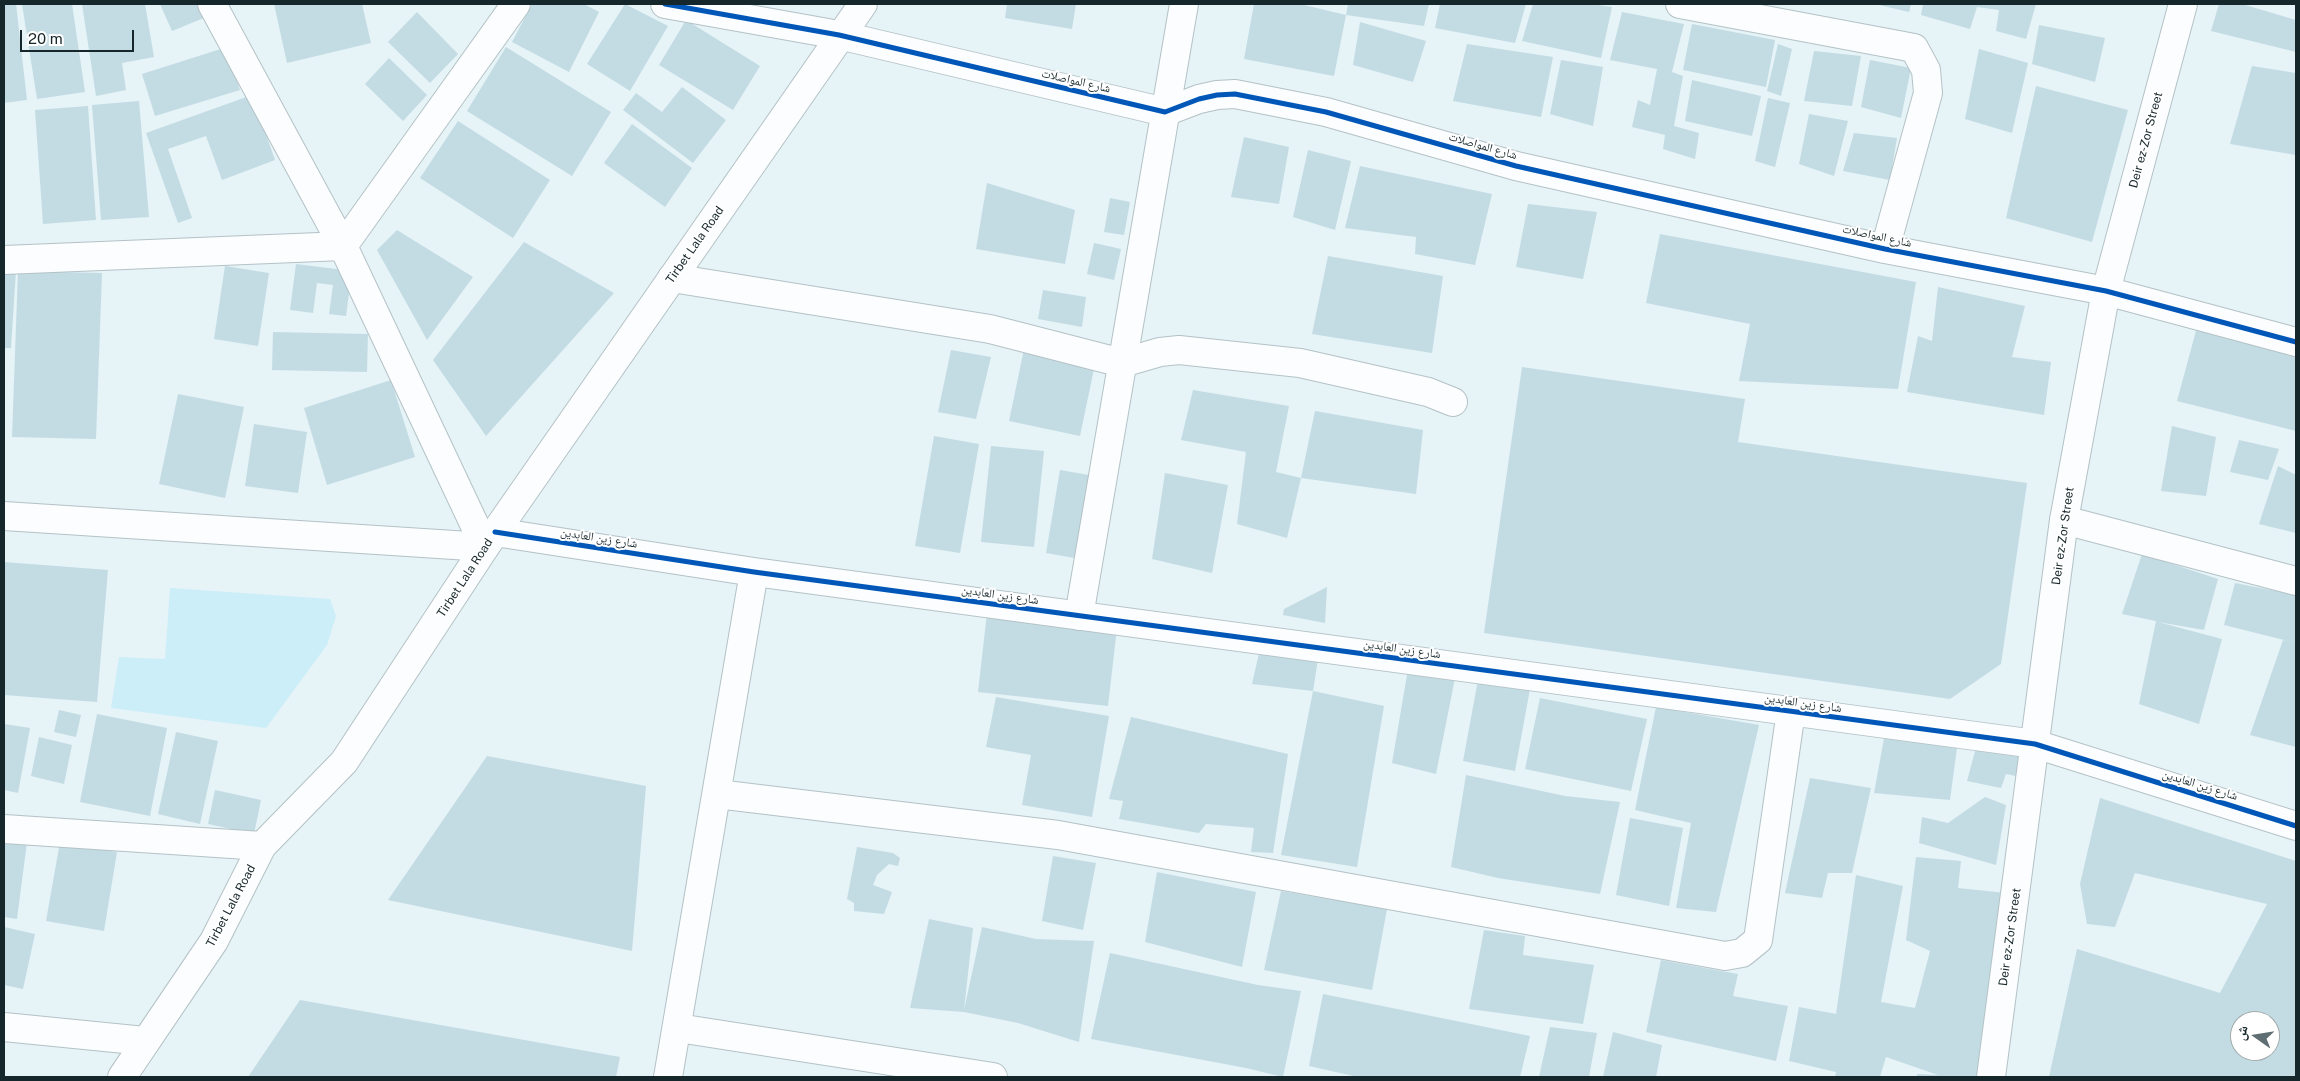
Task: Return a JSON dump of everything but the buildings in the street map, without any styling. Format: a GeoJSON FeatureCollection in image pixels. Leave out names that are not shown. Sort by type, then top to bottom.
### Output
{"type":"FeatureCollection","features":[{"type":"Feature","properties":{"kind":"street"},"geometry":{"type":"LineString","coordinates":[[212,4],[343,246],[490,540]]}},
{"type":"Feature","properties":{"kind":"street"},"geometry":{"type":"LineString","coordinates":[[343,246],[516,4]]}},
{"type":"Feature","properties":{"kind":"street","name":"شارع المواصلات"},"geometry":{"type":"LineString","coordinates":[[665,4],[840,35],[1165,112],[1199,99],[1235,94],[1326,112],[1516,166],[1885,249],[2106,291],[2296,342]]}},
{"type":"Feature","properties":{"kind":"street","name":"Tirbet Lala Road"},"geometry":{"type":"LineString","coordinates":[[122,1077],[214,941],[262,846],[344,762],[490,540],[863,4]]}},
{"type":"Feature","properties":{"kind":"street"},"geometry":{"type":"LineString","coordinates":[[1079,616],[1184,4]]}},
{"type":"Feature","properties":{"kind":"street"},"geometry":{"type":"LineString","coordinates":[[1680,4],[1914,48],[1926,70],[1928,93],[1885,249]]}},
{"type":"Feature","properties":{"kind":"street","name":"Deir ez-Zor Street"},"geometry":{"type":"LineString","coordinates":[[1991,1077],[2064,520],[2106,291],[2183,4]]}},
{"type":"Feature","properties":{"kind":"street"},"geometry":{"type":"LineString","coordinates":[[4,260],[343,246]]}},
{"type":"Feature","properties":{"kind":"street"},"geometry":{"type":"LineString","coordinates":[[672,278],[990,329],[1122,364],[1160,352],[1179,350],[1300,363],[1428,392],[1453,402]]}},
{"type":"Feature","properties":{"kind":"street","name":"شارع زين العابدين"},"geometry":{"type":"LineString","coordinates":[[4,516],[490,540],[754,572],[2035,744],[2296,826]]}},
{"type":"Feature","properties":{"kind":"street"},"geometry":{"type":"LineString","coordinates":[[2064,520],[2296,581]]}},
{"type":"Feature","properties":{"kind":"street"},"geometry":{"type":"LineString","coordinates":[[668,1077],[678,1028],[754,572]]}},
{"type":"Feature","properties":{"kind":"street"},"geometry":{"type":"LineString","coordinates":[[717,794],[1058,835],[1725,956],[1742,953],[1758,940],[1791,711]]}},
{"type":"Feature","properties":{"kind":"street"},"geometry":{"type":"LineString","coordinates":[[4,829],[262,846]]}},
{"type":"Feature","properties":{"kind":"street"},"geometry":{"type":"LineString","coordinates":[[4,1027],[144,1042]]}},
{"type":"Feature","properties":{"kind":"street"},"geometry":{"type":"LineString","coordinates":[[678,1028],[993,1077]]}},
{"type":"Feature","properties":{"kind":"shaded area"},"geometry":{"type":"Polygon","coordinates":[[[170,588],[330,599],[336,616],[327,645],[266,728],[111,708],[119,657],[165,659],[170,588]]]}},
{"type":"Feature","properties":{"kind":"cycle path"},"geometry":{"type":"LineString","coordinates":[[665,4],[839,35],[1165,112],[1199,99],[1235,94],[1326,112],[1516,166],[1885,249],[2106,291],[2296,342]]}},
{"type":"Feature","properties":{"kind":"cycle path"},"geometry":{"type":"LineString","coordinates":[[495,532],[754,572],[2035,744],[2296,826]]}}]}
